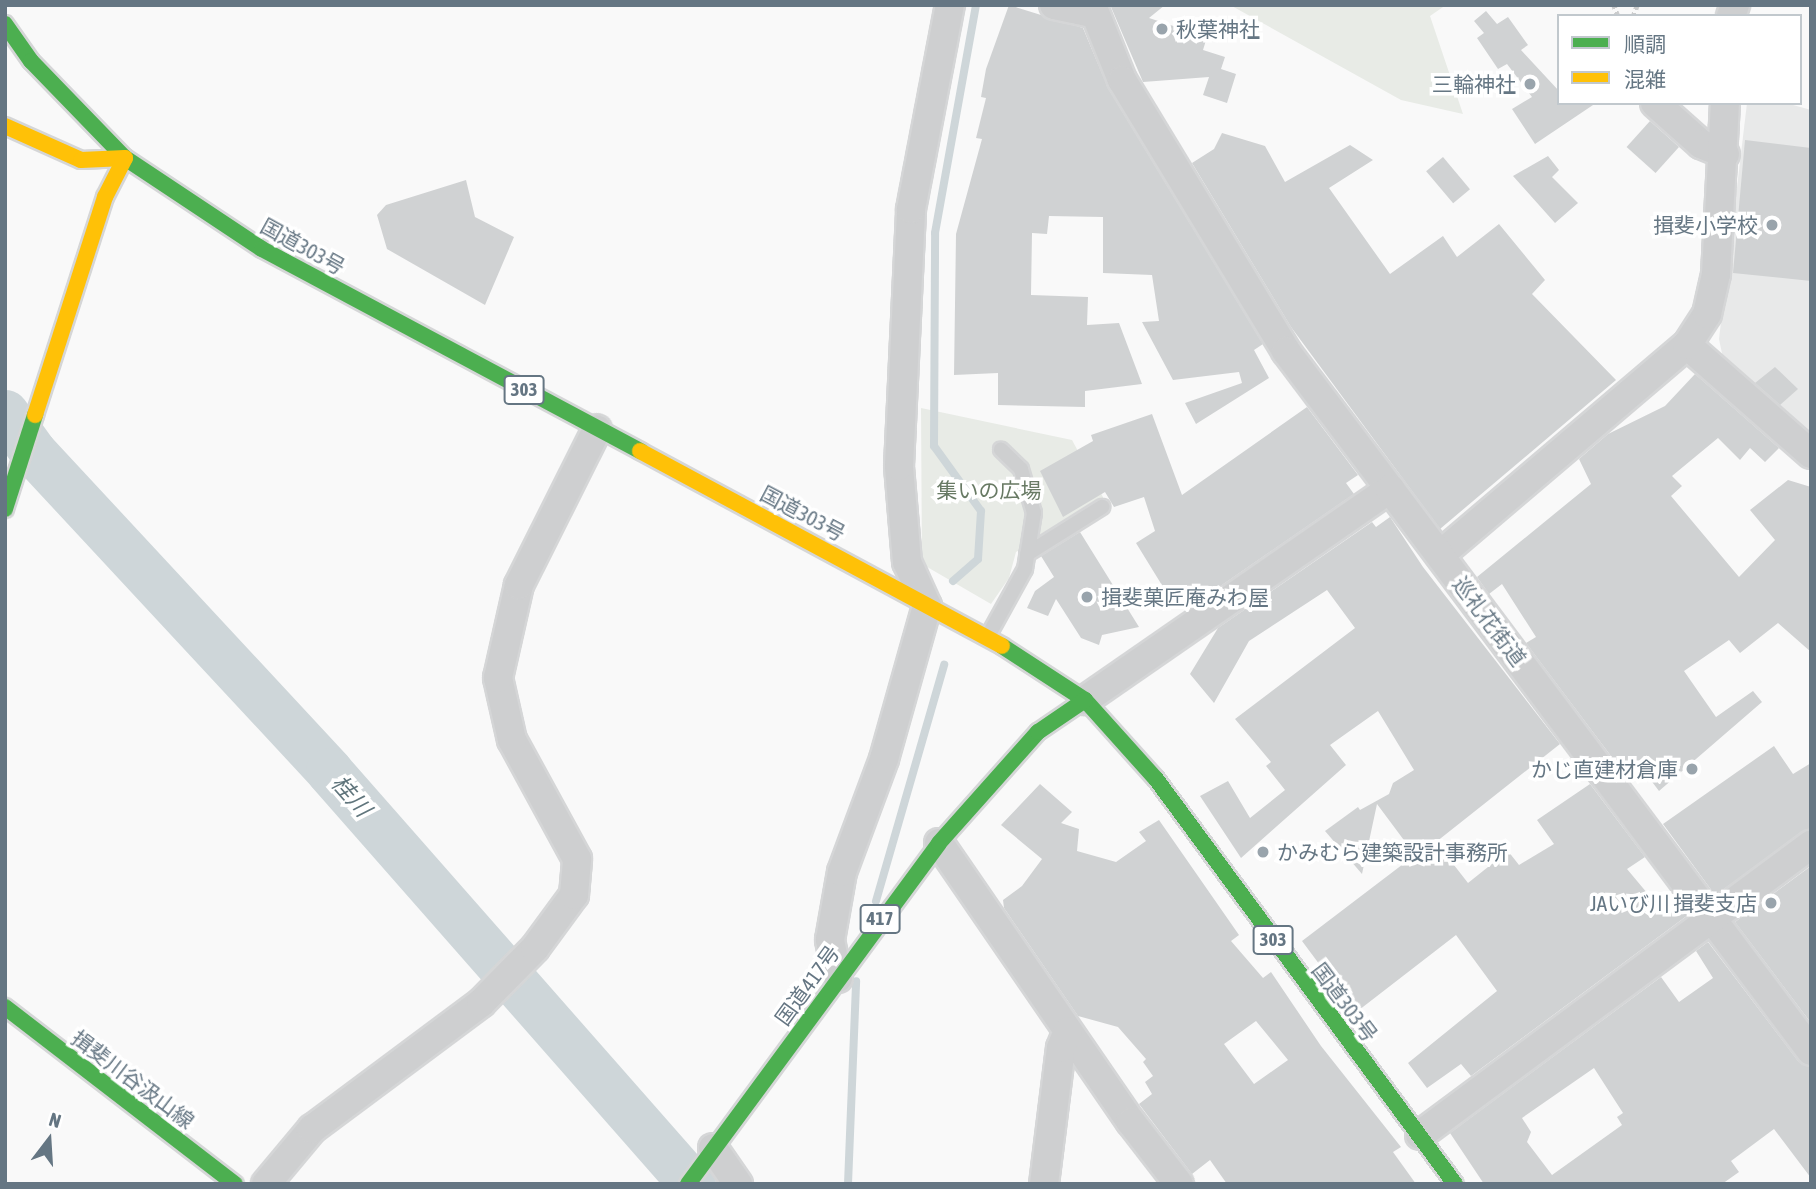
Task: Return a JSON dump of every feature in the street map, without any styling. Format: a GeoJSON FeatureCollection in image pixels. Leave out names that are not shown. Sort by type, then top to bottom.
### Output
{"type":"FeatureCollection","features":[{"type":"Feature","properties":{"kind":"main road","name":"国道303号"},"geometry":{"type":"LineString","coordinates":[[5,24],[31,61],[125,158],[262,249],[988,637],[1085,700],[1156,779],[1455,1184]]}},
{"type":"Feature","properties":{"kind":"main road"},"geometry":{"type":"LineString","coordinates":[[5,126],[81,160],[125,158],[105,197],[5,509]]}},
{"type":"Feature","properties":{"kind":"main road","name":"国道417号"},"geometry":{"type":"LineString","coordinates":[[688,1184],[939,843],[1038,732],[1085,700]]}},
{"type":"Feature","properties":{"kind":"main road","name":"揖斐川谷汲山線"},"geometry":{"type":"LineString","coordinates":[[5,1007],[235,1184]]}},
{"type":"Feature","properties":{"kind":"street"},"geometry":{"type":"LineString","coordinates":[[838,978],[830,940],[842,872],[884,759],[927,606],[907,562],[900,466],[911,209],[950,5]]}},
{"type":"Feature","properties":{"kind":"street"},"geometry":{"type":"LineString","coordinates":[[1054,5],[1092,9]]}},
{"type":"Feature","properties":{"kind":"street","name":"巡礼花街道"},"geometry":{"type":"LineString","coordinates":[[1092,9],[1122,80],[1286,351],[1811,1051]]}},
{"type":"Feature","properties":{"kind":"street"},"geometry":{"type":"LineString","coordinates":[[1658,105],[1702,144],[1725,154]]}},
{"type":"Feature","properties":{"kind":"street"},"geometry":{"type":"LineString","coordinates":[[1440,555],[1687,345],[1707,314],[1716,274],[1726,105]]}},
{"type":"Feature","properties":{"kind":"street"},"geometry":{"type":"LineString","coordinates":[[1687,345],[1811,454]]}},
{"type":"Feature","properties":{"kind":"street"},"geometry":{"type":"LineString","coordinates":[[266,1184],[312,1129],[481,1003],[530,954],[574,895],[577,859],[512,740],[498,678],[500,655],[519,584],[597,429]]}},
{"type":"Feature","properties":{"kind":"street"},"geometry":{"type":"LineString","coordinates":[[1085,700],[1390,489]]}},
{"type":"Feature","properties":{"kind":"street"},"geometry":{"type":"LineString","coordinates":[[939,843],[1068,1031],[1179,1184]]}},
{"type":"Feature","properties":{"kind":"street"},"geometry":{"type":"LineString","coordinates":[[1420,1135],[1711,916],[1811,845]]}},
{"type":"Feature","properties":{"kind":"street"},"geometry":{"type":"LineString","coordinates":[[1044,1184],[1061,1048],[1068,1031]]}},
{"type":"Feature","properties":{"kind":"street"},"geometry":{"type":"LineString","coordinates":[[708,1156],[738,1184]]}},
{"type":"Feature","properties":{"kind":"lane"},"geometry":{"type":"LineString","coordinates":[[988,637],[1025,569],[1034,513],[1021,469],[1001,450]]}},
{"type":"Feature","properties":{"kind":"lane"},"geometry":{"type":"LineString","coordinates":[[1027,554],[1102,507]]}},
{"type":"Feature","properties":{"kind":"shaded area","name":"揖斐小学校"},"geometry":{"type":"Polygon","coordinates":[[[1747,105],[1793,105],[1811,110],[1811,437],[1723,358],[1719,339],[1747,105]]]}},
{"type":"Feature","properties":{"kind":"green space"},"geometry":{"type":"Polygon","coordinates":[[[1230,5],[1446,5],[1430,16],[1463,114],[1401,100],[1230,5]]]}},
{"type":"Feature","properties":{"kind":"green space","name":"集いの広場"},"geometry":{"type":"Polygon","coordinates":[[[921,408],[1072,440],[1104,499],[1016,552],[1009,578],[991,604],[922,564],[921,408]]]}},
{"type":"Feature","properties":{"kind":"building"},"geometry":{"type":"Polygon","coordinates":[[[1009,5],[1083,28],[1108,88],[1263,344],[1254,350],[1269,378],[1196,424],[1185,403],[1242,383],[1239,372],[1173,380],[1142,322],[1159,321],[1152,275],[1103,273],[1103,217],[1049,216],[1047,234],[1032,233],[1031,295],[1088,297],[1087,325],[1119,323],[1142,384],[1085,391],[1085,407],[998,405],[998,373],[954,375],[956,234],[982,139],[976,138],[986,98],[981,97],[986,69],[1009,5]]]}},
{"type":"Feature","properties":{"kind":"building"},"geometry":{"type":"Polygon","coordinates":[[[1165,5],[1149,18],[1207,37],[1203,50],[1225,57],[1221,69],[1236,74],[1227,103],[1203,95],[1209,77],[1143,82],[1111,7],[1165,5]]]}},
{"type":"Feature","properties":{"kind":"building","name":"三輪神社"},"geometry":{"type":"Polygon","coordinates":[[[1486,11],[1497,24],[1508,17],[1528,45],[1521,50],[1557,89],[1557,105],[1593,105],[1535,144],[1512,109],[1532,97],[1507,64],[1498,69],[1477,38],[1484,33],[1474,21],[1486,11]]]}},
{"type":"Feature","properties":{"kind":"building"},"geometry":{"type":"Polygon","coordinates":[[[1650,121],[1679,147],[1656,173],[1627,147],[1650,121]]]}},
{"type":"Feature","properties":{"kind":"building"},"geometry":{"type":"Polygon","coordinates":[[[1222,133],[1265,146],[1285,182],[1350,145],[1373,160],[1329,188],[1390,274],[1443,236],[1457,257],[1499,224],[1545,280],[1532,294],[1616,380],[1440,529],[1291,327],[1192,163],[1214,149],[1222,133]]]}},
{"type":"Feature","properties":{"kind":"building"},"geometry":{"type":"Polygon","coordinates":[[[1745,140],[1811,148],[1811,281],[1733,273],[1745,140]]]}},
{"type":"Feature","properties":{"kind":"building"},"geometry":{"type":"Polygon","coordinates":[[[1548,156],[1559,170],[1552,177],[1578,203],[1555,223],[1513,176],[1548,156]]]}},
{"type":"Feature","properties":{"kind":"building"},"geometry":{"type":"Polygon","coordinates":[[[1443,157],[1470,189],[1453,203],[1426,171],[1443,157]]]}},
{"type":"Feature","properties":{"kind":"building"},"geometry":{"type":"Polygon","coordinates":[[[466,180],[475,217],[514,237],[485,305],[387,249],[377,215],[386,205],[466,180]]]}},
{"type":"Feature","properties":{"kind":"building"},"geometry":{"type":"Polygon","coordinates":[[[1775,367],[1798,389],[1780,405],[1755,383],[1775,367]]]}},
{"type":"Feature","properties":{"kind":"building"},"geometry":{"type":"Polygon","coordinates":[[[1695,374],[1779,448],[1765,462],[1750,448],[1740,460],[1718,438],[1672,476],[1682,486],[1671,496],[1739,577],[1775,540],[1750,510],[1788,480],[1811,487],[1811,652],[1778,623],[1740,653],[1729,640],[1684,671],[1716,717],[1753,691],[1762,702],[1659,791],[1634,758],[1620,768],[1526,643],[1536,637],[1502,584],[1489,594],[1477,577],[1591,484],[1579,459],[1608,434],[1665,406],[1695,374]]]}},
{"type":"Feature","properties":{"kind":"building"},"geometry":{"type":"Polygon","coordinates":[[[1307,407],[1358,475],[1346,483],[1354,494],[1209,594],[1206,590],[1176,608],[1136,543],[1155,531],[1144,497],[1114,507],[1105,492],[1063,517],[1040,471],[1093,441],[1091,435],[1152,414],[1182,495],[1307,407]]]}},
{"type":"Feature","properties":{"kind":"building"},"geometry":{"type":"Polygon","coordinates":[[[1390,517],[1423,567],[1560,744],[1436,842],[1468,883],[1508,851],[1519,865],[1554,844],[1537,820],[1590,784],[1645,857],[1627,869],[1658,906],[1673,894],[1688,915],[1471,1076],[1461,1064],[1427,1088],[1408,1063],[1497,991],[1456,935],[1359,1010],[1352,1008],[1302,941],[1415,855],[1377,804],[1362,874],[1325,831],[1358,807],[1360,810],[1389,794],[1393,783],[1414,770],[1378,711],[1330,745],[1346,765],[1241,858],[1200,796],[1228,781],[1250,818],[1285,790],[1266,766],[1271,762],[1235,719],[1355,628],[1327,590],[1249,641],[1214,703],[1190,674],[1218,628],[1372,522],[1376,527],[1390,517]]]}},
{"type":"Feature","properties":{"kind":"building","name":"揖斐菓匠庵みわ屋"},"geometry":{"type":"Polygon","coordinates":[[[1080,532],[1139,627],[1102,635],[1099,645],[1081,638],[1056,599],[1048,616],[1027,608],[1035,591],[1054,577],[1041,556],[1080,532]]]}},
{"type":"Feature","properties":{"kind":"building"},"geometry":{"type":"Polygon","coordinates":[[[1774,746],[1793,774],[1811,763],[1811,829],[1715,895],[1663,824],[1774,746]]]}},
{"type":"Feature","properties":{"kind":"building"},"geometry":{"type":"Polygon","coordinates":[[[1040,784],[1072,812],[1061,823],[1079,829],[1077,851],[1116,862],[1146,841],[1139,832],[1159,820],[1239,935],[1231,941],[1263,978],[1271,972],[1321,1046],[1401,1147],[1393,1152],[1416,1184],[1227,1184],[1210,1160],[1192,1174],[1139,1104],[1152,1094],[1145,1082],[1153,1076],[1143,1062],[1146,1059],[1118,1027],[1078,1016],[1004,908],[1003,900],[1022,886],[1042,859],[1001,825],[1040,784]],[[1256,1021],[1224,1044],[1254,1084],[1288,1060],[1256,1021]]]}},
{"type":"Feature","properties":{"kind":"building"},"geometry":{"type":"Polygon","coordinates":[[[1811,866],[1811,1023],[1735,922],[1811,866]]]}},
{"type":"Feature","properties":{"kind":"building"},"geometry":{"type":"Polygon","coordinates":[[[1708,942],[1798,1061],[1811,1067],[1811,1178],[1774,1129],[1731,1161],[1739,1172],[1722,1184],[1484,1184],[1450,1133],[1661,977],[1679,1002],[1713,978],[1696,951],[1708,942]],[[1594,1068],[1522,1118],[1531,1132],[1527,1142],[1552,1175],[1622,1125],[1617,1117],[1623,1113],[1594,1068]]]}},
{"type":"Feature","properties":{"kind":"waterway"},"geometry":{"type":"LineString","coordinates":[[953,581],[978,559],[981,511],[934,446],[935,233],[976,5]]}},
{"type":"Feature","properties":{"kind":"waterway","name":"桂川"},"geometry":{"type":"LineString","coordinates":[[5,413],[33,452],[329,771],[692,1184]]}},
{"type":"Feature","properties":{"kind":"waterway"},"geometry":{"type":"LineString","coordinates":[[876,901],[944,665]]}},
{"type":"Feature","properties":{"kind":"waterway"},"geometry":{"type":"LineString","coordinates":[[848,1184],[856,981]]}},
{"type":"Feature","properties":{"kind":"traffic: fast"},"geometry":{"type":"LineString","coordinates":[[5,24],[31,61],[125,158],[262,249],[640,451]]}},
{"type":"Feature","properties":{"kind":"traffic: fast"},"geometry":{"type":"LineString","coordinates":[[5,509],[35,415]]}},
{"type":"Feature","properties":{"kind":"traffic: fast"},"geometry":{"type":"LineString","coordinates":[[1002,646],[1085,700],[1156,779],[1455,1184]]}},
{"type":"Feature","properties":{"kind":"traffic: fast"},"geometry":{"type":"LineString","coordinates":[[688,1184],[939,843],[1038,732],[1085,700]]}},
{"type":"Feature","properties":{"kind":"traffic: fast"},"geometry":{"type":"LineString","coordinates":[[5,1007],[235,1184]]}},
{"type":"Feature","properties":{"kind":"traffic: slow"},"geometry":{"type":"LineString","coordinates":[[5,126],[81,160],[125,158],[105,197],[35,415]]}},
{"type":"Feature","properties":{"kind":"traffic: slow"},"geometry":{"type":"LineString","coordinates":[[640,451],[1002,646]]}},
{"type":"Feature","properties":{"kind":"place","name":"秋葉神社"},"geometry":{"type":"Point","coordinates":[1162,29]}},
{"type":"Feature","properties":{"kind":"place","name":"三輪神社"},"geometry":{"type":"Point","coordinates":[1530,84]}},
{"type":"Feature","properties":{"kind":"place","name":"揖斐小学校"},"geometry":{"type":"Point","coordinates":[1772,225]}},
{"type":"Feature","properties":{"kind":"place","name":"揖斐菓匠庵みわ屋"},"geometry":{"type":"Point","coordinates":[1087,597]}},
{"type":"Feature","properties":{"kind":"place","name":"かじ直建材倉庫"},"geometry":{"type":"Point","coordinates":[1692,769]}},
{"type":"Feature","properties":{"kind":"place","name":"かみむら建築設計事務所"},"geometry":{"type":"Point","coordinates":[1263,852]}},
{"type":"Feature","properties":{"kind":"place","name":"JAいび川 揖斐支店"},"geometry":{"type":"Point","coordinates":[1771,903]}}]}
